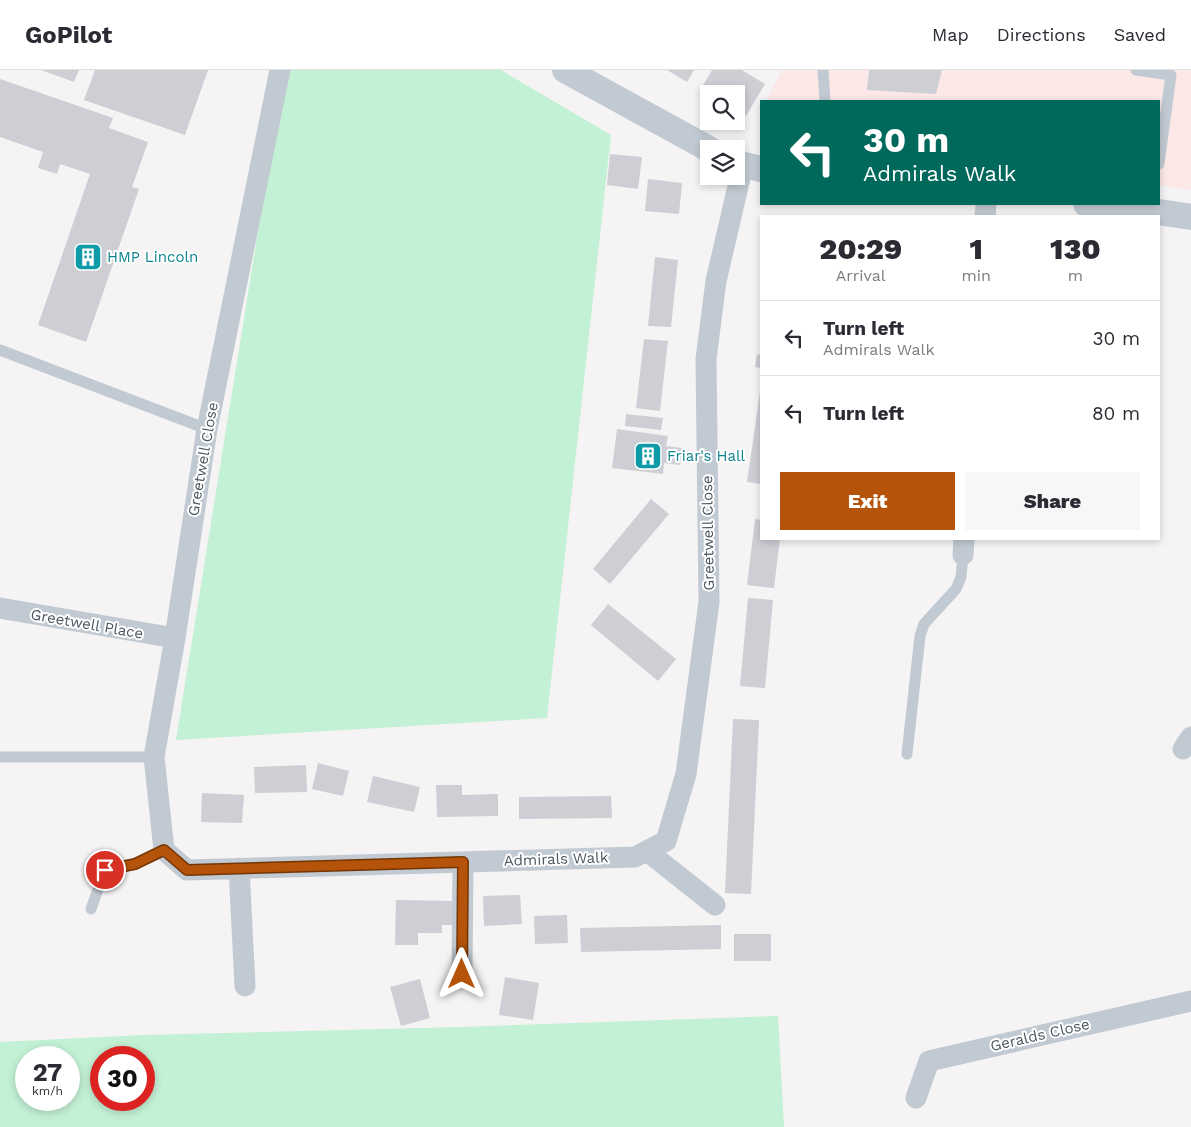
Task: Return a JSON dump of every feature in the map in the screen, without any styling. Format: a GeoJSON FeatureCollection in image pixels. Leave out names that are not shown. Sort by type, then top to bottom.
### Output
{"type":"FeatureCollection","features":[{"type":"Feature","properties":{"kind":"street","name":"Greetwell Close"},"geometry":{"type":"LineString","coordinates":[[164,850],[154,757],[175,638],[207,429],[280,70]]}},
{"type":"Feature","properties":{"kind":"street"},"geometry":{"type":"LineString","coordinates":[[565,70],[700,145]]}},
{"type":"Feature","properties":{"kind":"street","name":"Greetwell Close"},"geometry":{"type":"LineString","coordinates":[[666,840],[686,774],[709,602],[706,359],[716,282],[747,165]]}},
{"type":"Feature","properties":{"kind":"street"},"geometry":{"type":"LineString","coordinates":[[1108,205],[1153,207],[1191,217]]}},
{"type":"Feature","properties":{"kind":"street","name":"Greetwell Place"},"geometry":{"type":"LineString","coordinates":[[0,608],[175,638]]}},
{"type":"Feature","properties":{"kind":"street","name":"Admirals Walk"},"geometry":{"type":"LineString","coordinates":[[164,850],[187,870],[635,857],[666,840]]}},
{"type":"Feature","properties":{"kind":"street"},"geometry":{"type":"LineString","coordinates":[[647,851],[715,905]]}},
{"type":"Feature","properties":{"kind":"street"},"geometry":{"type":"LineString","coordinates":[[462,974],[463,862]]}},
{"type":"Feature","properties":{"kind":"street"},"geometry":{"type":"LineString","coordinates":[[240,868],[245,986]]}},
{"type":"Feature","properties":{"kind":"street","name":"Geralds Close"},"geometry":{"type":"LineString","coordinates":[[916,1098],[928,1060],[1191,1001]]}},
{"type":"Feature","properties":{"kind":"lane"},"geometry":{"type":"LineString","coordinates":[[823,70],[825,100]]}},
{"type":"Feature","properties":{"kind":"lane"},"geometry":{"type":"LineString","coordinates":[[1136,70],[1170,75],[1160,156]]}},
{"type":"Feature","properties":{"kind":"lane"},"geometry":{"type":"LineString","coordinates":[[0,350],[207,429]]}},
{"type":"Feature","properties":{"kind":"lane"},"geometry":{"type":"LineString","coordinates":[[907,754],[920,636],[924,624],[956,589],[961,577],[964,547]]}},
{"type":"Feature","properties":{"kind":"lane"},"geometry":{"type":"LineString","coordinates":[[0,757],[154,757]]}},
{"type":"Feature","properties":{"kind":"lane"},"geometry":{"type":"LineString","coordinates":[[92,909],[105,870],[135,864],[164,850]]}},
{"type":"Feature","properties":{"kind":"shaded area"},"geometry":{"type":"Polygon","coordinates":[[[782,70],[1191,70],[1191,190],[1160,185],[1160,100],[767,100],[782,70]]]}},
{"type":"Feature","properties":{"kind":"green space"},"geometry":{"type":"Polygon","coordinates":[[[284,70],[501,70],[611,135],[547,718],[176,740],[284,70]]]}},
{"type":"Feature","properties":{"kind":"green space"},"geometry":{"type":"Polygon","coordinates":[[[778,1016],[784,1127],[0,1127],[0,1042],[144,1035],[778,1016]]]}},
{"type":"Feature","properties":{"kind":"building"},"geometry":{"type":"Polygon","coordinates":[[[41,70],[79,70],[74,82],[41,70]]]}},
{"type":"Feature","properties":{"kind":"building"},"geometry":{"type":"Polygon","coordinates":[[[95,70],[208,70],[185,135],[84,100],[95,70]]]}},
{"type":"Feature","properties":{"kind":"building"},"geometry":{"type":"Polygon","coordinates":[[[667,70],[694,70],[687,82],[667,70]]]}},
{"type":"Feature","properties":{"kind":"building"},"geometry":{"type":"Polygon","coordinates":[[[712,70],[742,70],[765,84],[746,116],[745,85],[703,85],[712,70]]]}},
{"type":"Feature","properties":{"kind":"building"},"geometry":{"type":"Polygon","coordinates":[[[869,70],[942,70],[936,94],[867,90],[869,70]]]}},
{"type":"Feature","properties":{"kind":"building","name":"HMP Lincoln"},"geometry":{"type":"Polygon","coordinates":[[[0,79],[113,118],[109,128],[148,142],[132,187],[139,189],[86,342],[38,325],[90,174],[60,164],[57,174],[38,168],[43,152],[0,137],[0,79]]]}},
{"type":"Feature","properties":{"kind":"building"},"geometry":{"type":"Polygon","coordinates":[[[610,154],[642,157],[638,189],[607,185],[610,154]]]}},
{"type":"Feature","properties":{"kind":"building"},"geometry":{"type":"Polygon","coordinates":[[[648,179],[682,183],[679,214],[645,211],[648,179]]]}},
{"type":"Feature","properties":{"kind":"building"},"geometry":{"type":"Polygon","coordinates":[[[655,257],[678,260],[671,327],[648,326],[655,257]]]}},
{"type":"Feature","properties":{"kind":"building"},"geometry":{"type":"Polygon","coordinates":[[[644,339],[668,341],[660,411],[636,408],[644,339]]]}},
{"type":"Feature","properties":{"kind":"building"},"geometry":{"type":"Polygon","coordinates":[[[757,354],[760,355],[760,368],[755,367],[757,354]]]}},
{"type":"Feature","properties":{"kind":"building"},"geometry":{"type":"Polygon","coordinates":[[[760,392],[760,484],[747,482],[760,392]]]}},
{"type":"Feature","properties":{"kind":"building"},"geometry":{"type":"Polygon","coordinates":[[[626,414],[663,418],[661,430],[625,426],[626,414]]]}},
{"type":"Feature","properties":{"kind":"building","name":"Friar's Hall"},"geometry":{"type":"Polygon","coordinates":[[[617,429],[668,436],[666,446],[682,448],[680,465],[664,463],[663,474],[612,468],[617,429]]]}},
{"type":"Feature","properties":{"kind":"building"},"geometry":{"type":"Polygon","coordinates":[[[651,499],[669,514],[610,584],[593,569],[651,499]]]}},
{"type":"Feature","properties":{"kind":"building"},"geometry":{"type":"Polygon","coordinates":[[[755,519],[760,520],[760,540],[780,540],[774,588],[747,585],[755,519]]]}},
{"type":"Feature","properties":{"kind":"building"},"geometry":{"type":"Polygon","coordinates":[[[748,598],[773,600],[765,688],[740,686],[748,598]]]}},
{"type":"Feature","properties":{"kind":"building"},"geometry":{"type":"Polygon","coordinates":[[[608,604],[676,659],[658,681],[591,625],[608,604]]]}},
{"type":"Feature","properties":{"kind":"building"},"geometry":{"type":"Polygon","coordinates":[[[733,719],[759,720],[751,894],[725,893],[733,719]]]}},
{"type":"Feature","properties":{"kind":"building"},"geometry":{"type":"Polygon","coordinates":[[[318,763],[349,771],[343,796],[312,789],[318,763]]]}},
{"type":"Feature","properties":{"kind":"building"},"geometry":{"type":"Polygon","coordinates":[[[306,765],[307,792],[255,793],[254,767],[306,765]]]}},
{"type":"Feature","properties":{"kind":"building"},"geometry":{"type":"Polygon","coordinates":[[[373,776],[420,787],[414,812],[367,802],[373,776]]]}},
{"type":"Feature","properties":{"kind":"building"},"geometry":{"type":"Polygon","coordinates":[[[436,785],[462,785],[462,795],[498,794],[498,816],[437,817],[436,785]]]}},
{"type":"Feature","properties":{"kind":"building"},"geometry":{"type":"Polygon","coordinates":[[[202,793],[244,795],[242,823],[201,822],[202,793]]]}},
{"type":"Feature","properties":{"kind":"building"},"geometry":{"type":"Polygon","coordinates":[[[611,796],[612,818],[519,819],[519,797],[611,796]]]}},
{"type":"Feature","properties":{"kind":"building"},"geometry":{"type":"Polygon","coordinates":[[[520,895],[522,924],[484,926],[483,896],[520,895]]]}},
{"type":"Feature","properties":{"kind":"building"},"geometry":{"type":"Polygon","coordinates":[[[396,900],[455,901],[455,925],[442,925],[442,933],[418,933],[418,945],[395,945],[396,900]]]}},
{"type":"Feature","properties":{"kind":"building"},"geometry":{"type":"Polygon","coordinates":[[[567,915],[568,943],[535,944],[534,916],[567,915]]]}},
{"type":"Feature","properties":{"kind":"building"},"geometry":{"type":"Polygon","coordinates":[[[721,925],[721,949],[581,952],[580,928],[721,925]]]}},
{"type":"Feature","properties":{"kind":"building"},"geometry":{"type":"Polygon","coordinates":[[[734,934],[771,934],[771,961],[734,961],[734,934]]]}},
{"type":"Feature","properties":{"kind":"building"},"geometry":{"type":"Polygon","coordinates":[[[505,977],[539,983],[533,1020],[499,1015],[505,977]]]}},
{"type":"Feature","properties":{"kind":"building"},"geometry":{"type":"Polygon","coordinates":[[[420,979],[430,1018],[401,1026],[390,987],[420,979]]]}},
{"type":"Feature","properties":{"kind":"place","name":"HMP Lincoln"},"geometry":{"type":"Point","coordinates":[88,257]}},
{"type":"Feature","properties":{"kind":"place","name":"Friar's Hall"},"geometry":{"type":"Point","coordinates":[648,456]}},
{"type":"Feature","properties":{"kind":"route"},"geometry":{"type":"LineString","coordinates":[[105,870],[135,864],[164,850],[187,870],[463,862],[462,974]]}}]}
